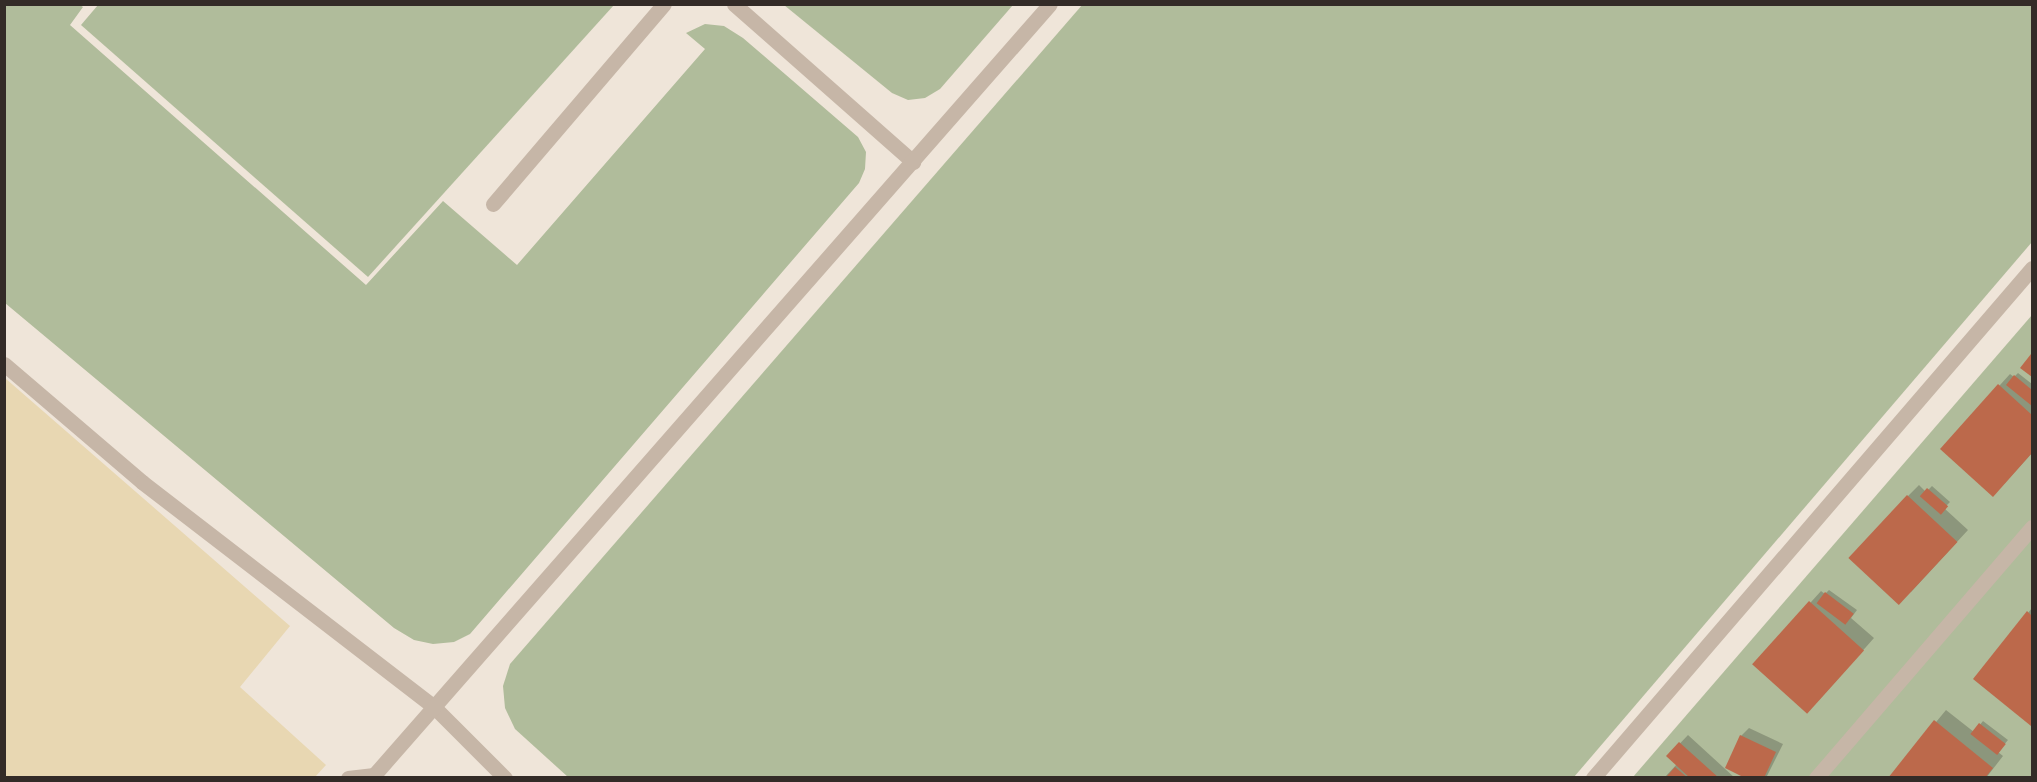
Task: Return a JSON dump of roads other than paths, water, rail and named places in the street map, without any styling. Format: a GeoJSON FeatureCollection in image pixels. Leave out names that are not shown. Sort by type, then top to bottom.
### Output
{"type":"FeatureCollection","features":[{"type":"Feature","properties":{"kind":"street"},"geometry":{"type":"LineString","coordinates":[[494,204],[664,4]]}},
{"type":"Feature","properties":{"kind":"street"},"geometry":{"type":"LineString","coordinates":[[734,4],[914,162]]}},
{"type":"Feature","properties":{"kind":"street"},"geometry":{"type":"LineString","coordinates":[[348,777],[374,776],[1050,4]]}},
{"type":"Feature","properties":{"kind":"street"},"geometry":{"type":"LineString","coordinates":[[1593,777],[2032,268]]}},
{"type":"Feature","properties":{"kind":"street"},"geometry":{"type":"LineString","coordinates":[[4,364],[142,482],[435,708],[505,777]]}},
{"type":"Feature","properties":{"kind":"street"},"geometry":{"type":"LineString","coordinates":[[1816,777],[2032,527]]}}]}
